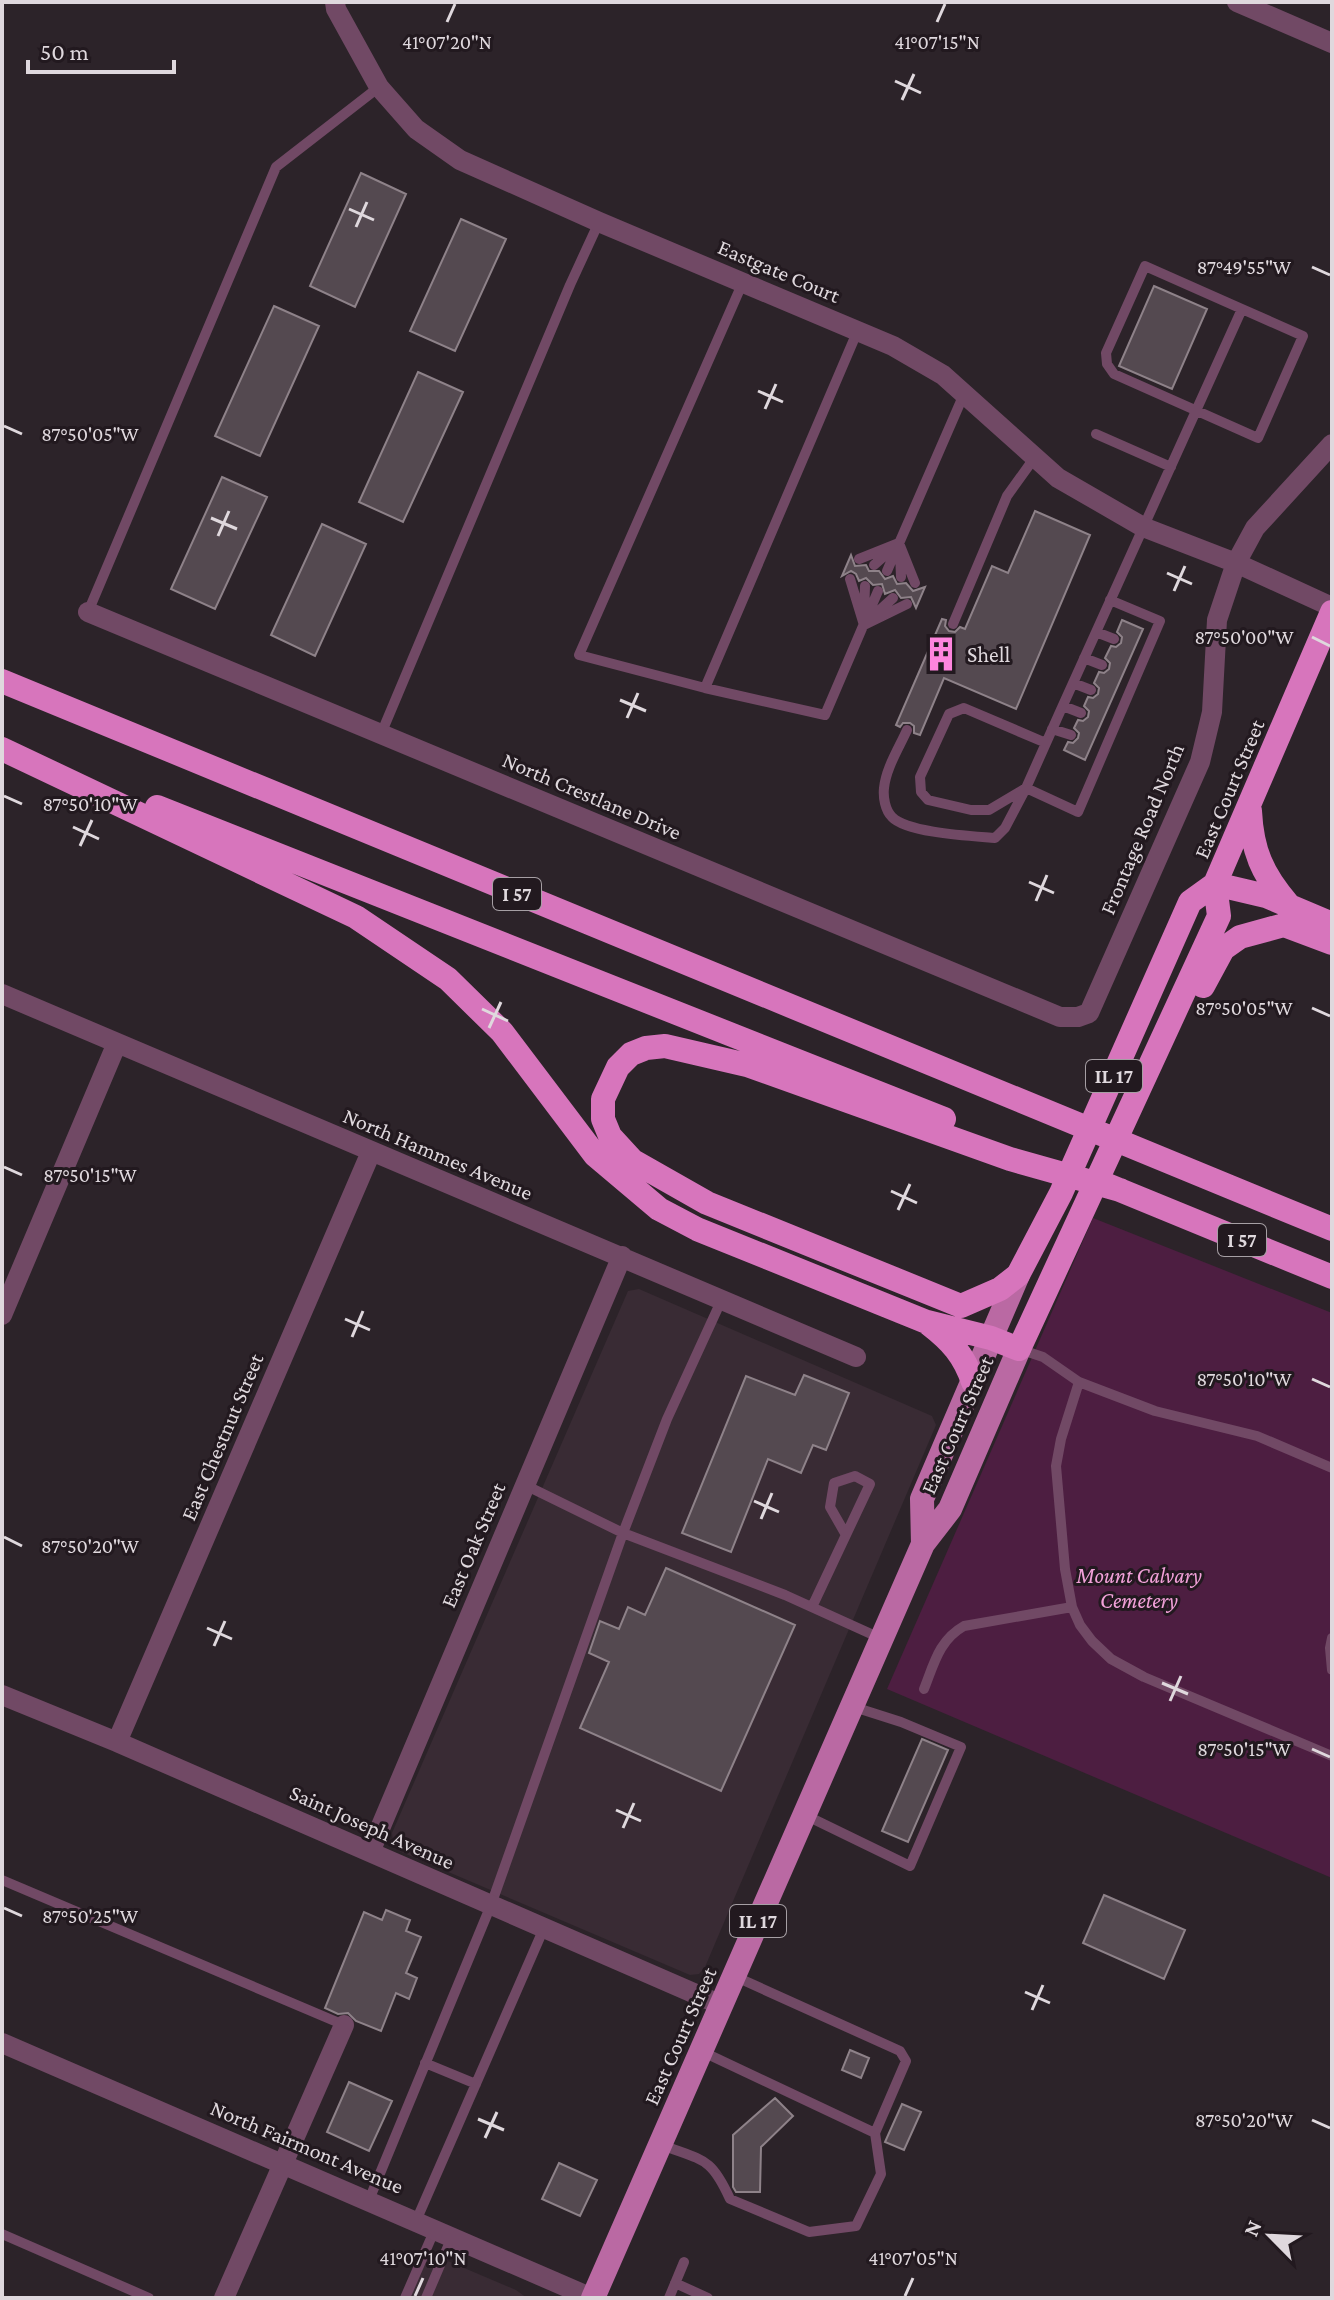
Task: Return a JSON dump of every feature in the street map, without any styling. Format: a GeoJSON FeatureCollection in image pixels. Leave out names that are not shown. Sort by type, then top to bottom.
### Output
{"type":"FeatureCollection","features":[{"type":"Feature","properties":{"kind":"highway","name":"East Court Street"},"geometry":{"type":"LineString","coordinates":[[1019,1349],[1219,916],[1215,884],[1332,610]]}},
{"type":"Feature","properties":{"kind":"highway","name":"I 57"},"geometry":{"type":"LineString","coordinates":[[2,681],[1166,1162],[1332,1226]]}},
{"type":"Feature","properties":{"kind":"highway"},"geometry":{"type":"LineString","coordinates":[[2,747],[356,917],[448,979],[502,1032],[595,1155],[659,1209],[697,1229],[927,1322],[991,1338],[1019,1349]]}},
{"type":"Feature","properties":{"kind":"highway","name":"I 57"},"geometry":{"type":"LineString","coordinates":[[2,747],[1010,1152],[1120,1190],[1332,1277]]}},
{"type":"Feature","properties":{"kind":"highway"},"geometry":{"type":"LineString","coordinates":[[1250,804],[1252,836],[1259,861],[1287,915]]}},
{"type":"Feature","properties":{"kind":"highway"},"geometry":{"type":"LineString","coordinates":[[1215,884],[1266,896],[1287,915],[1332,943]]}},
{"type":"Feature","properties":{"kind":"highway","name":"IL 17"},"geometry":{"type":"LineString","coordinates":[[1018,1275],[1061,1193],[1190,902],[1215,884]]}},
{"type":"Feature","properties":{"kind":"highway"},"geometry":{"type":"LineString","coordinates":[[1149,1065],[1173,1048],[1223,949],[1240,937],[1287,915],[1332,924]]}},
{"type":"Feature","properties":{"kind":"highway"},"geometry":{"type":"LineString","coordinates":[[991,1338],[961,1306],[707,1203],[633,1161],[610,1136],[603,1119],[603,1099],[618,1067],[631,1054],[646,1048],[665,1046],[747,1065],[1010,1152]]}},
{"type":"Feature","properties":{"kind":"highway"},"geometry":{"type":"LineString","coordinates":[[961,1306],[1000,1289],[1018,1275]]}},
{"type":"Feature","properties":{"kind":"highway"},"geometry":{"type":"LineString","coordinates":[[927,1322],[961,1354],[973,1382]]}},
{"type":"Feature","properties":{"kind":"main road","name":"IL 17"},"geometry":{"type":"LineString","coordinates":[[923,1544],[922,1499],[1018,1275]]}},
{"type":"Feature","properties":{"kind":"main road","name":"East Court Street"},"geometry":{"type":"LineString","coordinates":[[592,2298],[923,1544],[950,1509],[1019,1349]]}},
{"type":"Feature","properties":{"kind":"street","name":"Eastgate Court"},"geometry":{"type":"LineString","coordinates":[[335,2],[379,87],[416,129],[460,160],[893,346],[943,375],[1058,478],[1143,527],[1236,563],[1332,610]]}},
{"type":"Feature","properties":{"kind":"street"},"geometry":{"type":"LineString","coordinates":[[1237,2],[1332,43]]}},
{"type":"Feature","properties":{"kind":"street","name":"Frontage Road North"},"geometry":{"type":"LineString","coordinates":[[1078,1017],[1089,1013],[1200,762],[1212,712],[1217,620],[1236,563],[1255,528],[1332,444]]}},
{"type":"Feature","properties":{"kind":"street","name":"North Crestlane Drive"},"geometry":{"type":"LineString","coordinates":[[88,612],[1045,1011],[1060,1017],[1078,1017]]}},
{"type":"Feature","properties":{"kind":"street","name":"North Hammes Avenue"},"geometry":{"type":"LineString","coordinates":[[2,994],[856,1357]]}},
{"type":"Feature","properties":{"kind":"street"},"geometry":{"type":"LineString","coordinates":[[2,1315],[117,1043]]}},
{"type":"Feature","properties":{"kind":"street","name":"East Chestnut Street"},"geometry":{"type":"LineString","coordinates":[[117,1742],[371,1152]]}},
{"type":"Feature","properties":{"kind":"street","name":"East Oak Street"},"geometry":{"type":"LineString","coordinates":[[370,1852],[622,1256]]}},
{"type":"Feature","properties":{"kind":"street","name":"Saint Joseph Avenue"},"geometry":{"type":"LineString","coordinates":[[2,1695],[721,2005]]}},
{"type":"Feature","properties":{"kind":"street"},"geometry":{"type":"LineString","coordinates":[[224,2298],[344,2025]]}},
{"type":"Feature","properties":{"kind":"street","name":"North Fairmont Avenue"},"geometry":{"type":"LineString","coordinates":[[2,2043],[592,2298]]}},
{"type":"Feature","properties":{"kind":"lane"},"geometry":{"type":"LineString","coordinates":[[88,612],[276,167],[379,87]]}},
{"type":"Feature","properties":{"kind":"lane"},"geometry":{"type":"LineString","coordinates":[[381,734],[599,222]]}},
{"type":"Feature","properties":{"kind":"lane"},"geometry":{"type":"LineString","coordinates":[[1145,266],[1242,309],[1303,336],[1258,438],[1114,374],[1107,364],[1106,353],[1145,266]]}},
{"type":"Feature","properties":{"kind":"lane"},"geometry":{"type":"LineString","coordinates":[[743,282],[579,655],[825,715],[878,591]]}},
{"type":"Feature","properties":{"kind":"lane"},"geometry":{"type":"LineString","coordinates":[[907,730],[888,770],[883,789],[885,806],[892,818],[907,825],[995,838],[1005,828],[1026,788],[1242,309]]}},
{"type":"Feature","properties":{"kind":"lane"},"geometry":{"type":"LineString","coordinates":[[705,688],[858,330]]}},
{"type":"Feature","properties":{"kind":"lane"},"geometry":{"type":"LineString","coordinates":[[887,571],[964,394]]}},
{"type":"Feature","properties":{"kind":"lane"},"geometry":{"type":"LineString","coordinates":[[1096,434],[1171,467]]}},
{"type":"Feature","properties":{"kind":"lane"},"geometry":{"type":"LineString","coordinates":[[953,624],[1007,496],[1035,457]]}},
{"type":"Feature","properties":{"kind":"lane"},"geometry":{"type":"LineString","coordinates":[[859,559],[899,543]]}},
{"type":"Feature","properties":{"kind":"lane"},"geometry":{"type":"LineString","coordinates":[[874,565],[899,543]]}},
{"type":"Feature","properties":{"kind":"lane"},"geometry":{"type":"LineString","coordinates":[[899,543],[901,577]]}},
{"type":"Feature","properties":{"kind":"lane"},"geometry":{"type":"LineString","coordinates":[[899,543],[915,583]]}},
{"type":"Feature","properties":{"kind":"lane"},"geometry":{"type":"LineString","coordinates":[[850,579],[864,625]]}},
{"type":"Feature","properties":{"kind":"lane"},"geometry":{"type":"LineString","coordinates":[[864,625],[865,586]]}},
{"type":"Feature","properties":{"kind":"lane"},"geometry":{"type":"LineString","coordinates":[[864,625],[893,598]]}},
{"type":"Feature","properties":{"kind":"lane"},"geometry":{"type":"LineString","coordinates":[[1026,788],[1078,812],[1160,621],[1110,600]]}},
{"type":"Feature","properties":{"kind":"lane"},"geometry":{"type":"LineString","coordinates":[[864,625],[907,604]]}},
{"type":"Feature","properties":{"kind":"lane"},"geometry":{"type":"LineString","coordinates":[[1096,632],[1114,639]]}},
{"type":"Feature","properties":{"kind":"lane"},"geometry":{"type":"LineString","coordinates":[[1135,648],[1147,653]]}},
{"type":"Feature","properties":{"kind":"lane"},"geometry":{"type":"LineString","coordinates":[[1084,658],[1102,665]]}},
{"type":"Feature","properties":{"kind":"lane"},"geometry":{"type":"LineString","coordinates":[[1123,674],[1136,679]]}},
{"type":"Feature","properties":{"kind":"lane"},"geometry":{"type":"LineString","coordinates":[[1073,683],[1091,690]]}},
{"type":"Feature","properties":{"kind":"lane"},"geometry":{"type":"LineString","coordinates":[[1112,699],[1125,704]]}},
{"type":"Feature","properties":{"kind":"lane"},"geometry":{"type":"LineString","coordinates":[[1063,706],[1081,713]]}},
{"type":"Feature","properties":{"kind":"lane"},"geometry":{"type":"LineString","coordinates":[[1026,788],[989,810],[971,810],[928,800],[921,792],[920,777],[949,714],[964,708],[1046,743]]}},
{"type":"Feature","properties":{"kind":"lane"},"geometry":{"type":"LineString","coordinates":[[1102,721],[1115,726]]}},
{"type":"Feature","properties":{"kind":"lane"},"geometry":{"type":"LineString","coordinates":[[1052,729],[1071,735]]}},
{"type":"Feature","properties":{"kind":"lane"},"geometry":{"type":"LineString","coordinates":[[1092,744],[1105,750]]}},
{"type":"Feature","properties":{"kind":"lane"},"geometry":{"type":"LineString","coordinates":[[369,2200],[491,1905],[623,1533],[667,1419],[722,1299]]}},
{"type":"Feature","properties":{"kind":"lane"},"geometry":{"type":"LineString","coordinates":[[1019,1349],[1043,1357],[1079,1382],[1155,1411],[1257,1436],[1332,1468]]}},
{"type":"Feature","properties":{"kind":"lane"},"geometry":{"type":"LineString","coordinates":[[1079,1382],[1056,1466],[1065,1569],[1072,1607],[1092,1641],[1111,1659],[1144,1677],[1332,1756]]}},
{"type":"Feature","properties":{"kind":"lane"},"geometry":{"type":"LineString","coordinates":[[812,1607],[846,1535],[870,1484],[855,1476],[834,1483],[830,1507],[846,1535]]}},
{"type":"Feature","properties":{"kind":"lane"},"geometry":{"type":"LineString","coordinates":[[525,1485],[623,1533],[812,1607],[882,1639]]}},
{"type":"Feature","properties":{"kind":"lane"},"geometry":{"type":"LineString","coordinates":[[924,1689],[940,1648],[950,1634],[964,1626],[1072,1607]]}},
{"type":"Feature","properties":{"kind":"lane"},"geometry":{"type":"LineString","coordinates":[[1332,1638],[1332,1670]]}},
{"type":"Feature","properties":{"kind":"lane"},"geometry":{"type":"LineString","coordinates":[[805,1815],[910,1866],[961,1747],[901,1722],[852,1707]]}},
{"type":"Feature","properties":{"kind":"lane"},"geometry":{"type":"LineString","coordinates":[[2,1880],[344,2025]]}},
{"type":"Feature","properties":{"kind":"lane"},"geometry":{"type":"LineString","coordinates":[[405,2298],[434,2229],[476,2084],[544,1928]]}},
{"type":"Feature","properties":{"kind":"lane"},"geometry":{"type":"LineString","coordinates":[[660,2144],[709,2163],[719,2175],[730,2199],[809,2232],[856,2226],[881,2174],[875,2133],[906,2061],[900,2051],[734,1976]]}},
{"type":"Feature","properties":{"kind":"lane"},"geometry":{"type":"LineString","coordinates":[[701,2051],[875,2133]]}},
{"type":"Feature","properties":{"kind":"lane"},"geometry":{"type":"LineString","coordinates":[[425,2063],[476,2084]]}},
{"type":"Feature","properties":{"kind":"lane"},"geometry":{"type":"LineString","coordinates":[[426,2298],[434,2229]]}},
{"type":"Feature","properties":{"kind":"lane"},"geometry":{"type":"LineString","coordinates":[[2,2234],[149,2298]]}},
{"type":"Feature","properties":{"kind":"lane"},"geometry":{"type":"LineString","coordinates":[[669,2298],[684,2262]]}},
{"type":"Feature","properties":{"kind":"lane"},"geometry":{"type":"LineString","coordinates":[[675,2283],[708,2298]]}},
{"type":"Feature","properties":{"kind":"shaded area"},"geometry":{"type":"Polygon","coordinates":[[[639,1289],[932,1416],[936,1425],[705,1967],[699,1974],[690,1975],[399,1851],[392,1833],[628,1291],[639,1289]]]}},
{"type":"Feature","properties":{"kind":"shaded area"},"geometry":{"type":"Polygon","coordinates":[[[429,2253],[516,2290],[527,2298],[410,2298],[429,2253]]]}},
{"type":"Feature","properties":{"kind":"green space","name":"Mount Calvary Cemetery"},"geometry":{"type":"Polygon","coordinates":[[[1093,1218],[1332,1313],[1332,1878],[887,1689],[1093,1218]]]}},
{"type":"Feature","properties":{"kind":"building"},"geometry":{"type":"Polygon","coordinates":[[[361,173],[406,194],[355,307],[310,286],[361,173]]]}},
{"type":"Feature","properties":{"kind":"building"},"geometry":{"type":"Polygon","coordinates":[[[461,219],[506,239],[455,351],[410,331],[461,219]]]}},
{"type":"Feature","properties":{"kind":"building"},"geometry":{"type":"Polygon","coordinates":[[[1154,286],[1207,309],[1172,389],[1119,366],[1154,286]]]}},
{"type":"Feature","properties":{"kind":"building"},"geometry":{"type":"Polygon","coordinates":[[[274,306],[319,326],[260,456],[215,436],[274,306]]]}},
{"type":"Feature","properties":{"kind":"building"},"geometry":{"type":"Polygon","coordinates":[[[418,372],[463,392],[403,522],[359,502],[418,372]]]}},
{"type":"Feature","properties":{"kind":"building"},"geometry":{"type":"Polygon","coordinates":[[[222,477],[267,497],[215,609],[171,589],[222,477]]]}},
{"type":"Feature","properties":{"kind":"building"},"geometry":{"type":"Polygon","coordinates":[[[1035,511],[1090,535],[1016,709],[944,678],[920,735],[914,733],[914,726],[910,723],[903,723],[900,727],[896,725],[942,619],[946,620],[945,626],[949,631],[955,632],[960,627],[965,629],[992,566],[1008,573],[1035,511]]]}},
{"type":"Feature","properties":{"kind":"building"},"geometry":{"type":"Polygon","coordinates":[[[322,524],[366,544],[315,656],[271,635],[322,524]]]}},
{"type":"Feature","properties":{"kind":"building"},"geometry":{"type":"Polygon","coordinates":[[[851,555],[855,566],[866,565],[869,571],[879,571],[885,579],[893,576],[897,584],[906,583],[913,591],[925,587],[916,608],[911,597],[901,598],[895,590],[885,594],[882,584],[873,585],[866,578],[859,581],[851,571],[842,576],[851,555]]]}},
{"type":"Feature","properties":{"kind":"building"},"geometry":{"type":"Polygon","coordinates":[[[1122,620],[1143,629],[1085,760],[1064,750],[1068,742],[1073,743],[1078,738],[1079,733],[1074,728],[1078,720],[1088,717],[1089,711],[1084,706],[1088,697],[1098,694],[1099,688],[1094,683],[1099,672],[1109,669],[1110,663],[1105,658],[1111,646],[1121,643],[1122,637],[1117,632],[1122,620]]]}},
{"type":"Feature","properties":{"kind":"building"},"geometry":{"type":"Polygon","coordinates":[[[804,1375],[849,1393],[826,1450],[813,1445],[801,1473],[768,1459],[731,1552],[682,1533],[746,1376],[795,1395],[804,1375]]]}},
{"type":"Feature","properties":{"kind":"building"},"geometry":{"type":"Polygon","coordinates":[[[666,1568],[795,1625],[721,1791],[580,1728],[609,1662],[589,1653],[600,1621],[619,1629],[628,1607],[645,1615],[666,1568]]]}},
{"type":"Feature","properties":{"kind":"building"},"geometry":{"type":"Polygon","coordinates":[[[922,1739],[948,1750],[908,1842],[882,1831],[922,1739]]]}},
{"type":"Feature","properties":{"kind":"building"},"geometry":{"type":"Polygon","coordinates":[[[1104,1895],[1185,1930],[1164,1979],[1083,1943],[1104,1895]]]}},
{"type":"Feature","properties":{"kind":"building"},"geometry":{"type":"Polygon","coordinates":[[[386,1910],[410,1920],[406,1931],[421,1937],[406,1973],[417,1978],[409,1999],[396,1993],[381,2031],[356,2021],[348,2013],[338,2014],[325,2008],[364,1912],[382,1920],[386,1910]]]}},
{"type":"Feature","properties":{"kind":"building"},"geometry":{"type":"Polygon","coordinates":[[[850,2050],[869,2058],[861,2078],[842,2070],[850,2050]]]}},
{"type":"Feature","properties":{"kind":"building"},"geometry":{"type":"Polygon","coordinates":[[[349,2082],[392,2101],[369,2151],[327,2132],[349,2082]]]}},
{"type":"Feature","properties":{"kind":"building"},"geometry":{"type":"Polygon","coordinates":[[[775,2098],[793,2116],[761,2147],[760,2192],[736,2192],[733,2187],[733,2135],[775,2098]]]}},
{"type":"Feature","properties":{"kind":"building"},"geometry":{"type":"Polygon","coordinates":[[[902,2104],[921,2112],[904,2150],[885,2142],[902,2104]]]}},
{"type":"Feature","properties":{"kind":"building"},"geometry":{"type":"Polygon","coordinates":[[[559,2163],[597,2180],[580,2216],[542,2199],[559,2163]]]}},
{"type":"Feature","properties":{"kind":"place","name":"Shell"},"geometry":{"type":"Point","coordinates":[941,654]}}]}
